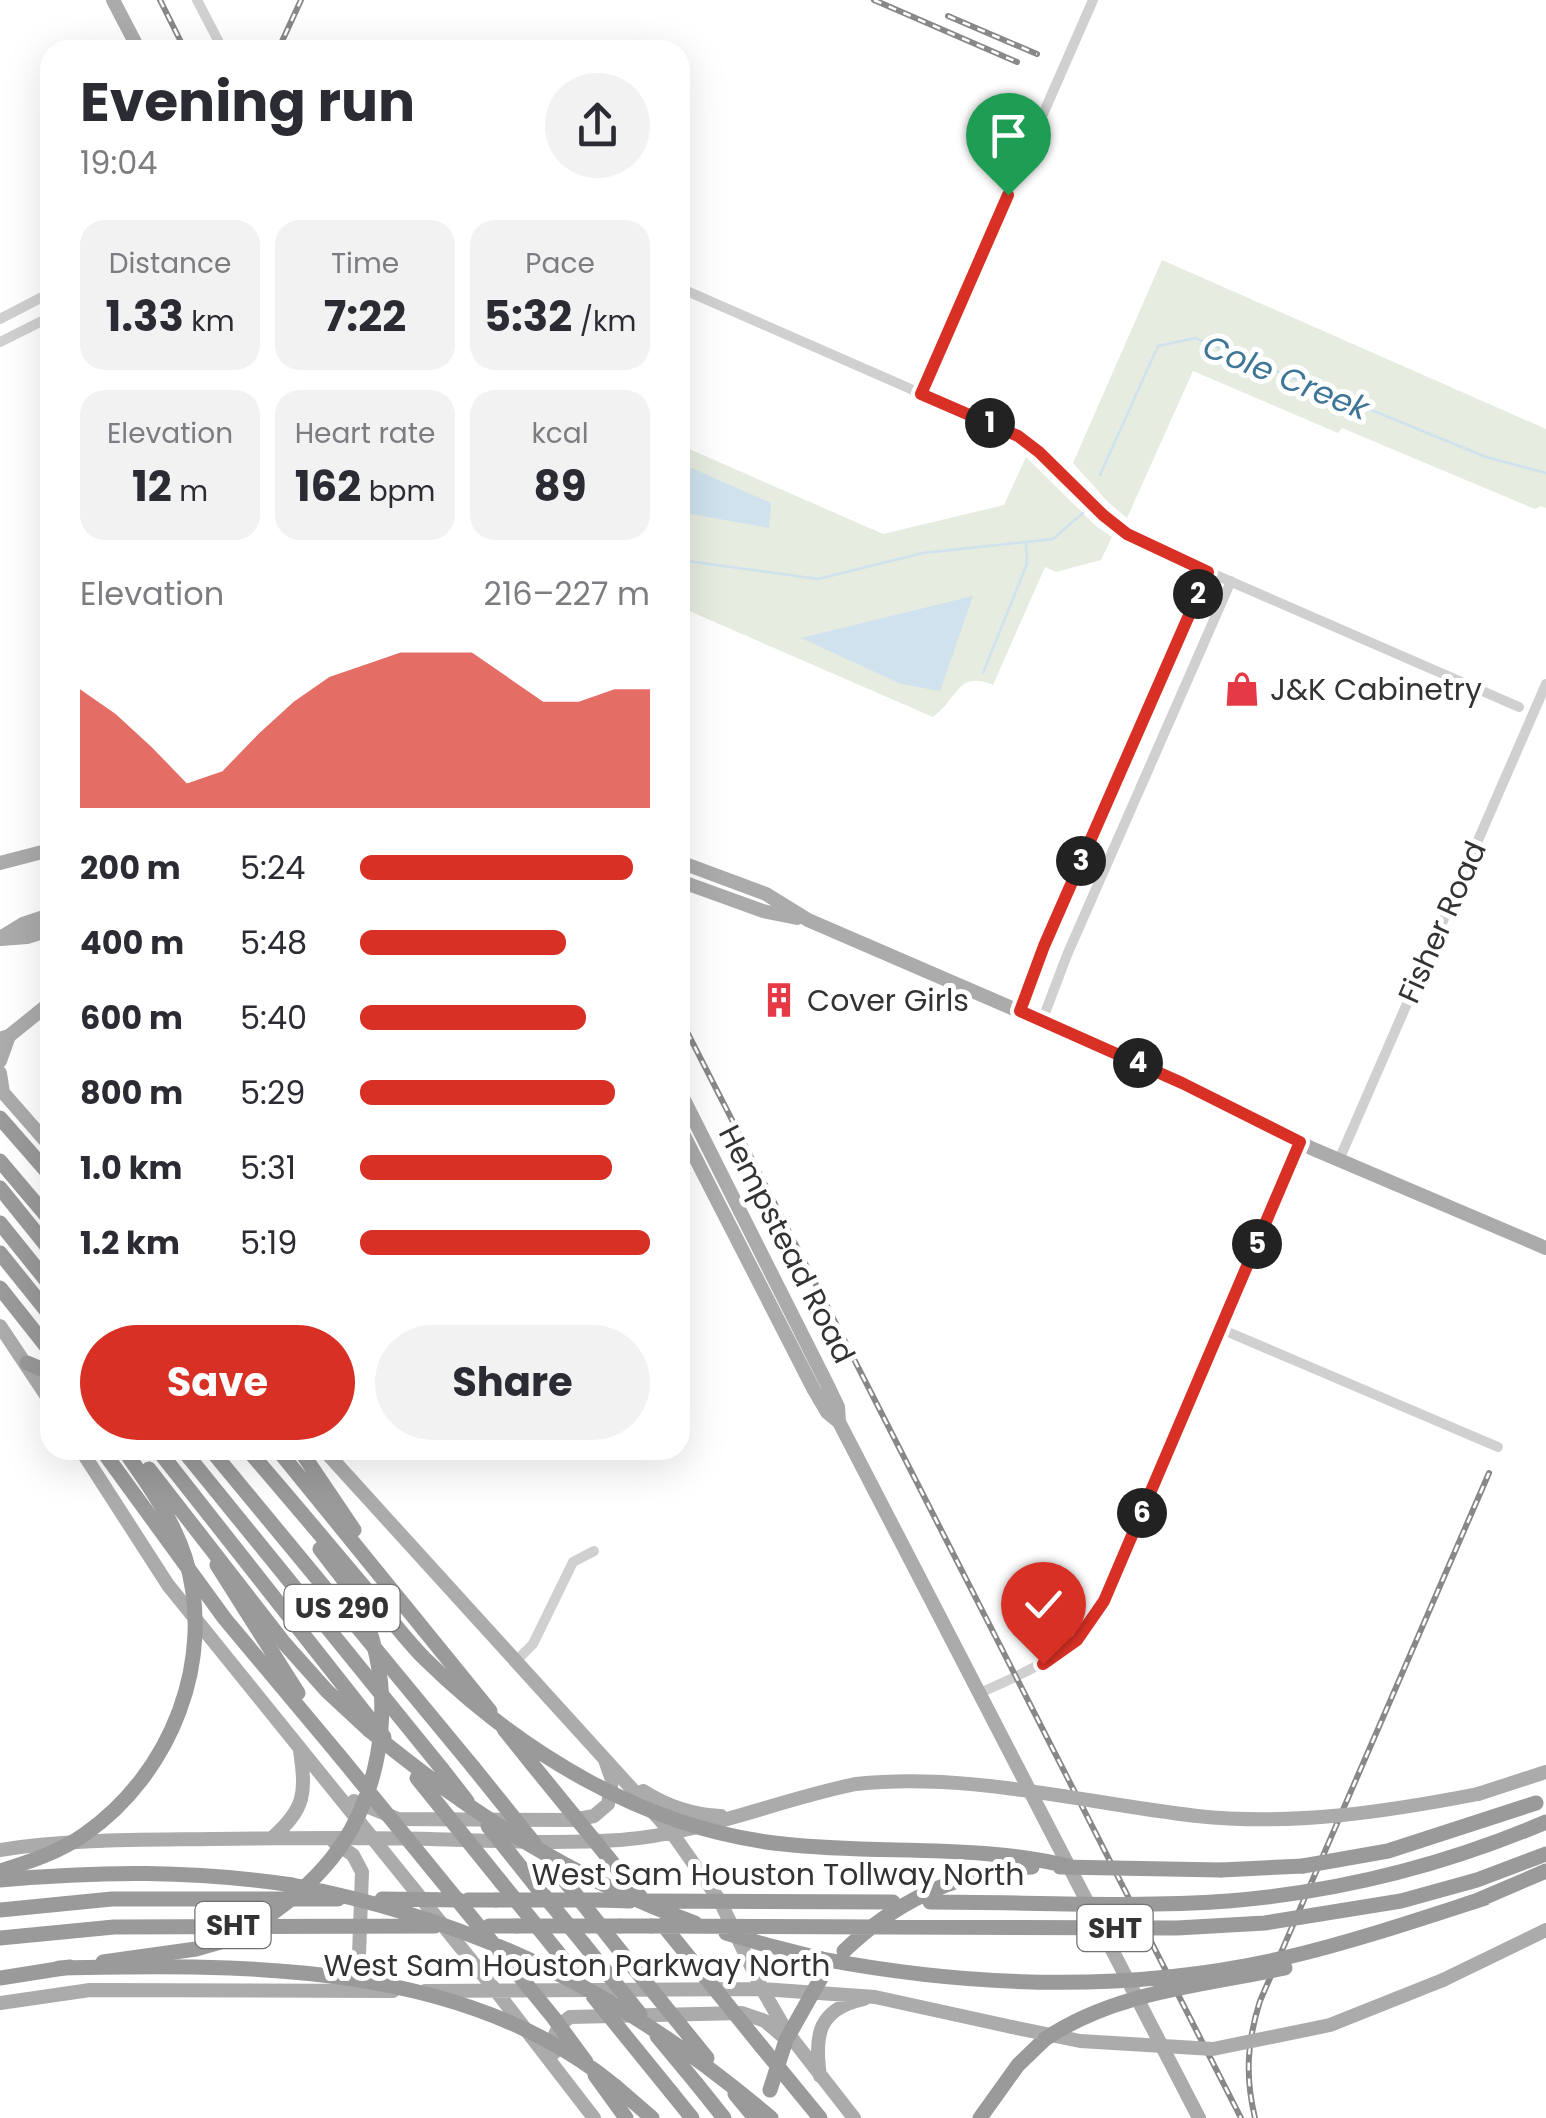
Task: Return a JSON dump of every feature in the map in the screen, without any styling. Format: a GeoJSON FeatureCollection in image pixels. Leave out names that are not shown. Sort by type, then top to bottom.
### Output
{"type":"FeatureCollection","features":[{"type":"Feature","properties":{"kind":"highway"},"geometry":{"type":"LineString","coordinates":[[0,1118],[40,1164]]}},
{"type":"Feature","properties":{"kind":"highway"},"geometry":{"type":"LineString","coordinates":[[0,1161],[40,1208]]}},
{"type":"Feature","properties":{"kind":"highway"},"geometry":{"type":"LineString","coordinates":[[0,1188],[40,1238]]}},
{"type":"Feature","properties":{"kind":"highway"},"geometry":{"type":"LineString","coordinates":[[2,1225],[40,1265]]}},
{"type":"Feature","properties":{"kind":"highway"},"geometry":{"type":"LineString","coordinates":[[2,1225],[40,1272]]}},
{"type":"Feature","properties":{"kind":"highway"},"geometry":{"type":"LineString","coordinates":[[0,1253],[40,1303]]}},
{"type":"Feature","properties":{"kind":"highway"},"geometry":{"type":"LineString","coordinates":[[0,1288],[40,1338]]}},
{"type":"Feature","properties":{"kind":"highway"},"geometry":{"type":"LineString","coordinates":[[26,1363],[40,1369]]}},
{"type":"Feature","properties":{"kind":"highway"},"geometry":{"type":"LineString","coordinates":[[109,1460],[225,1619],[340,1752]]}},
{"type":"Feature","properties":{"kind":"highway"},"geometry":{"type":"LineString","coordinates":[[0,1871],[63,1847],[121,1804],[156,1759],[184,1701],[194,1643],[190,1576],[177,1536],[131,1460]]}},
{"type":"Feature","properties":{"kind":"highway"},"geometry":{"type":"LineString","coordinates":[[142,1460],[284,1644],[327,1691],[418,1772],[538,1851],[598,1883],[704,1926],[788,1951],[881,1970],[1005,1983],[1092,1982],[1168,1977],[1287,1957],[1484,1898]]}},
{"type":"Feature","properties":{"kind":"highway"},"geometry":{"type":"LineString","coordinates":[[153,1460],[301,1698],[436,1875],[553,2017],[626,2118]]}},
{"type":"Feature","properties":{"kind":"highway","name":"US 290"},"geometry":{"type":"LineString","coordinates":[[166,1460],[692,2118]]}},
{"type":"Feature","properties":{"kind":"highway"},"geometry":{"type":"LineString","coordinates":[[191,1460],[724,2118]]}},
{"type":"Feature","properties":{"kind":"highway","name":"US 290"},"geometry":{"type":"LineString","coordinates":[[219,1460],[754,2118]]}},
{"type":"Feature","properties":{"kind":"highway"},"geometry":{"type":"LineString","coordinates":[[257,1460],[422,1656],[459,1690],[503,1727],[558,1764],[630,1802],[674,1820],[783,1844],[973,1854],[1044,1860],[1071,1867]]}},
{"type":"Feature","properties":{"kind":"highway"},"geometry":{"type":"LineString","coordinates":[[286,1460],[820,2118]]}},
{"type":"Feature","properties":{"kind":"highway"},"geometry":{"type":"LineString","coordinates":[[307,1460],[426,1631]]}},
{"type":"Feature","properties":{"kind":"highway"},"geometry":{"type":"LineString","coordinates":[[0,1978],[196,1948],[230,1939],[268,1918],[302,1889],[332,1858],[354,1823],[373,1776],[382,1726],[376,1654],[352,1592],[314,1542],[283,1490]]}},
{"type":"Feature","properties":{"kind":"highway"},"geometry":{"type":"LineString","coordinates":[[769,2118],[780,2056],[802,2008],[832,1964],[871,1927],[916,1898],[965,1878],[1018,1868],[1231,1870],[1318,1864],[1388,1851],[1546,1799]]}},
{"type":"Feature","properties":{"kind":"highway","name":"West Sam Houston Tollway North"},"geometry":{"type":"LineString","coordinates":[[0,1910],[166,1898],[1212,1902],[1282,1895],[1370,1879],[1473,1850],[1546,1822]]}},
{"type":"Feature","properties":{"kind":"highway","name":"West Sam Houston Tollway North"},"geometry":{"type":"LineString","coordinates":[[0,1938],[36,1932],[194,1925],[1177,1928],[1266,1923],[1384,1904],[1477,1880],[1546,1854]]}},
{"type":"Feature","properties":{"kind":"highway"},"geometry":{"type":"LineString","coordinates":[[980,2118],[1018,2065],[1045,2039],[1096,2010],[1124,2000],[1316,1960],[1426,1924],[1546,1871]]}},
{"type":"Feature","properties":{"kind":"highway"},"geometry":{"type":"LineString","coordinates":[[0,1880],[90,1872],[180,1872],[292,1885],[405,1911],[478,1936],[565,1975],[646,2021],[711,2067],[769,2118]]}},
{"type":"Feature","properties":{"kind":"highway"},"geometry":{"type":"LineString","coordinates":[[59,1968],[241,1967],[306,1972],[400,1989],[507,2022],[550,2044],[604,2077],[652,2118]]}},
{"type":"Feature","properties":{"kind":"main road"},"geometry":{"type":"LineString","coordinates":[[113,0],[134,40]]}},
{"type":"Feature","properties":{"kind":"main road"},"geometry":{"type":"LineString","coordinates":[[0,863],[40,852]]}},
{"type":"Feature","properties":{"kind":"main road"},"geometry":{"type":"LineString","coordinates":[[690,866],[766,894],[808,920],[1182,1083],[1339,1160],[1546,1248]]}},
{"type":"Feature","properties":{"kind":"main road"},"geometry":{"type":"LineString","coordinates":[[690,885],[763,911],[808,920]]}},
{"type":"Feature","properties":{"kind":"main road"},"geometry":{"type":"LineString","coordinates":[[0,939],[22,924],[40,918]]}},
{"type":"Feature","properties":{"kind":"main road"},"geometry":{"type":"LineString","coordinates":[[0,939],[40,935]]}},
{"type":"Feature","properties":{"kind":"main road"},"geometry":{"type":"LineString","coordinates":[[0,1062],[4,1038],[40,1011]]}},
{"type":"Feature","properties":{"kind":"main road"},"geometry":{"type":"LineString","coordinates":[[0,1073],[2,1091],[40,1135]]}},
{"type":"Feature","properties":{"kind":"main road","name":"Hempstead Road"},"geometry":{"type":"LineString","coordinates":[[690,1112],[827,1384],[838,1407],[839,1422]]}},
{"type":"Feature","properties":{"kind":"main road","name":"Hempstead Road"},"geometry":{"type":"LineString","coordinates":[[690,1148],[814,1390],[827,1412],[839,1422],[1199,2118]]}},
{"type":"Feature","properties":{"kind":"main road"},"geometry":{"type":"LineString","coordinates":[[0,1326],[40,1385]]}},
{"type":"Feature","properties":{"kind":"main road"},"geometry":{"type":"LineString","coordinates":[[87,1460],[168,1585],[594,2118]]}},
{"type":"Feature","properties":{"kind":"main road"},"geometry":{"type":"LineString","coordinates":[[333,1460],[440,1580],[518,1659],[672,1833],[720,1900],[762,1989],[799,2050],[854,2118]]}},
{"type":"Feature","properties":{"kind":"main road"},"geometry":{"type":"LineString","coordinates":[[272,1838],[288,1824],[303,1798],[300,1749]]}},
{"type":"Feature","properties":{"kind":"main road"},"geometry":{"type":"LineString","coordinates":[[335,1791],[398,1819],[572,1820],[594,1816],[608,1804],[612,1780],[602,1752]]}},
{"type":"Feature","properties":{"kind":"main road"},"geometry":{"type":"LineString","coordinates":[[0,1850],[118,1840],[272,1838],[575,1843],[672,1833],[802,1795],[856,1784],[930,1780],[1197,1816],[1254,1820],[1371,1814],[1478,1794],[1546,1772]]}},
{"type":"Feature","properties":{"kind":"main road"},"geometry":{"type":"LineString","coordinates":[[627,1780],[676,1808],[702,1815],[737,1816]]}},
{"type":"Feature","properties":{"kind":"main road"},"geometry":{"type":"LineString","coordinates":[[327,1838],[353,1854],[362,1872],[359,1955],[349,1973],[328,1991]]}},
{"type":"Feature","properties":{"kind":"main road","name":"West Sam Houston Parkway North"},"geometry":{"type":"LineString","coordinates":[[0,2003],[90,1990],[762,1989],[875,1996],[1080,2041],[1213,2049],[1330,2025],[1443,1980],[1546,1930]]}},
{"type":"Feature","properties":{"kind":"main road"},"geometry":{"type":"LineString","coordinates":[[820,2077],[816,2046],[822,2026],[839,2006],[875,1996]]}},
{"type":"Feature","properties":{"kind":"main road"},"geometry":{"type":"LineString","coordinates":[[554,2064],[552,2038],[558,2026],[570,2017],[742,2014],[764,2021],[799,2050]]}},
{"type":"Feature","properties":{"kind":"street"},"geometry":{"type":"LineString","coordinates":[[197,0],[218,40]]}},
{"type":"Feature","properties":{"kind":"street"},"geometry":{"type":"LineString","coordinates":[[921,394],[1094,0]]}},
{"type":"Feature","properties":{"kind":"street"},"geometry":{"type":"LineString","coordinates":[[690,292],[1018,436],[1127,534],[1519,707]]}},
{"type":"Feature","properties":{"kind":"street"},"geometry":{"type":"LineString","coordinates":[[0,319],[40,298]]}},
{"type":"Feature","properties":{"kind":"street"},"geometry":{"type":"LineString","coordinates":[[34,301],[40,309]]}},
{"type":"Feature","properties":{"kind":"street"},"geometry":{"type":"LineString","coordinates":[[0,342],[40,322]]}},
{"type":"Feature","properties":{"kind":"street"},"geometry":{"type":"LineString","coordinates":[[1020,1011],[1208,572]]}},
{"type":"Feature","properties":{"kind":"street"},"geometry":{"type":"LineString","coordinates":[[1042,1021],[1231,582]]}},
{"type":"Feature","properties":{"kind":"street","name":"Fisher Road"},"geometry":{"type":"LineString","coordinates":[[1339,1160],[1546,684]]}},
{"type":"Feature","properties":{"kind":"street"},"geometry":{"type":"LineString","coordinates":[[1128,755],[1152,764]]}},
{"type":"Feature","properties":{"kind":"street"},"geometry":{"type":"LineString","coordinates":[[1074,878],[1097,887]]}},
{"type":"Feature","properties":{"kind":"street"},"geometry":{"type":"LineString","coordinates":[[978,1694],[1064,1651],[1098,1611],[1300,1142]]}},
{"type":"Feature","properties":{"kind":"street"},"geometry":{"type":"LineString","coordinates":[[1221,1329],[1498,1447]]}},
{"type":"Feature","properties":{"kind":"street"},"geometry":{"type":"LineString","coordinates":[[518,1659],[533,1644],[573,1562],[594,1551]]}},
{"type":"Feature","properties":{"kind":"shaded area"},"geometry":{"type":"Polygon","coordinates":[[[1162,260],[1546,429],[1546,508],[1535,509],[1342,428],[1338,433],[1193,371],[1127,518],[1073,463],[1162,260]]]}},
{"type":"Feature","properties":{"kind":"shaded area"},"geometry":{"type":"Polygon","coordinates":[[[690,449],[883,534],[1004,505],[1026,457],[1112,537],[1101,560],[1056,572],[1045,567],[993,685],[981,681],[965,684],[933,717],[690,611],[690,449]]]}},
{"type":"Feature","properties":{"kind":"water"},"geometry":{"type":"Polygon","coordinates":[[[690,467],[771,503],[769,528],[690,514],[690,467]]]}},
{"type":"Feature","properties":{"kind":"water"},"geometry":{"type":"Polygon","coordinates":[[[973,596],[940,691],[901,684],[801,638],[973,596]]]}},
{"type":"Feature","properties":{"kind":"waterway","name":"Cole Creek"},"geometry":{"type":"LineString","coordinates":[[1100,475],[1158,346],[1195,338],[1486,457],[1546,473]]}},
{"type":"Feature","properties":{"kind":"waterway","name":"Cole Creek"},"geometry":{"type":"LineString","coordinates":[[690,561],[818,579],[923,553],[1053,539],[1083,513]]}},
{"type":"Feature","properties":{"kind":"waterway"},"geometry":{"type":"LineString","coordinates":[[983,673],[1027,564],[1026,543]]}},
{"type":"Feature","properties":{"kind":"railway"},"geometry":{"type":"LineString","coordinates":[[160,0],[180,40]]}},
{"type":"Feature","properties":{"kind":"railway"},"geometry":{"type":"LineString","coordinates":[[283,40],[301,0]]}},
{"type":"Feature","properties":{"kind":"railway"},"geometry":{"type":"LineString","coordinates":[[874,0],[1017,62]]}},
{"type":"Feature","properties":{"kind":"railway"},"geometry":{"type":"LineString","coordinates":[[948,16],[1037,54]]}},
{"type":"Feature","properties":{"kind":"railway"},"geometry":{"type":"LineString","coordinates":[[690,1038],[1241,2118]]}},
{"type":"Feature","properties":{"kind":"railway"},"geometry":{"type":"LineString","coordinates":[[1255,2118],[1249,2059],[1260,2001],[1489,1473]]}},
{"type":"Feature","properties":{"kind":"place","name":"J&K Cabinetry"},"geometry":{"type":"Point","coordinates":[1242,689]}},
{"type":"Feature","properties":{"kind":"place","name":"Cover Girls"},"geometry":{"type":"Point","coordinates":[779,1000]}},
{"type":"Feature","properties":{"kind":"route"},"geometry":{"type":"LineString","coordinates":[[1008,195],[921,394],[1018,436],[1127,534],[1208,572],[1044,946],[1020,1011],[1182,1083],[1300,1142],[1104,1601],[1077,1640],[1043,1664]]}}]}
